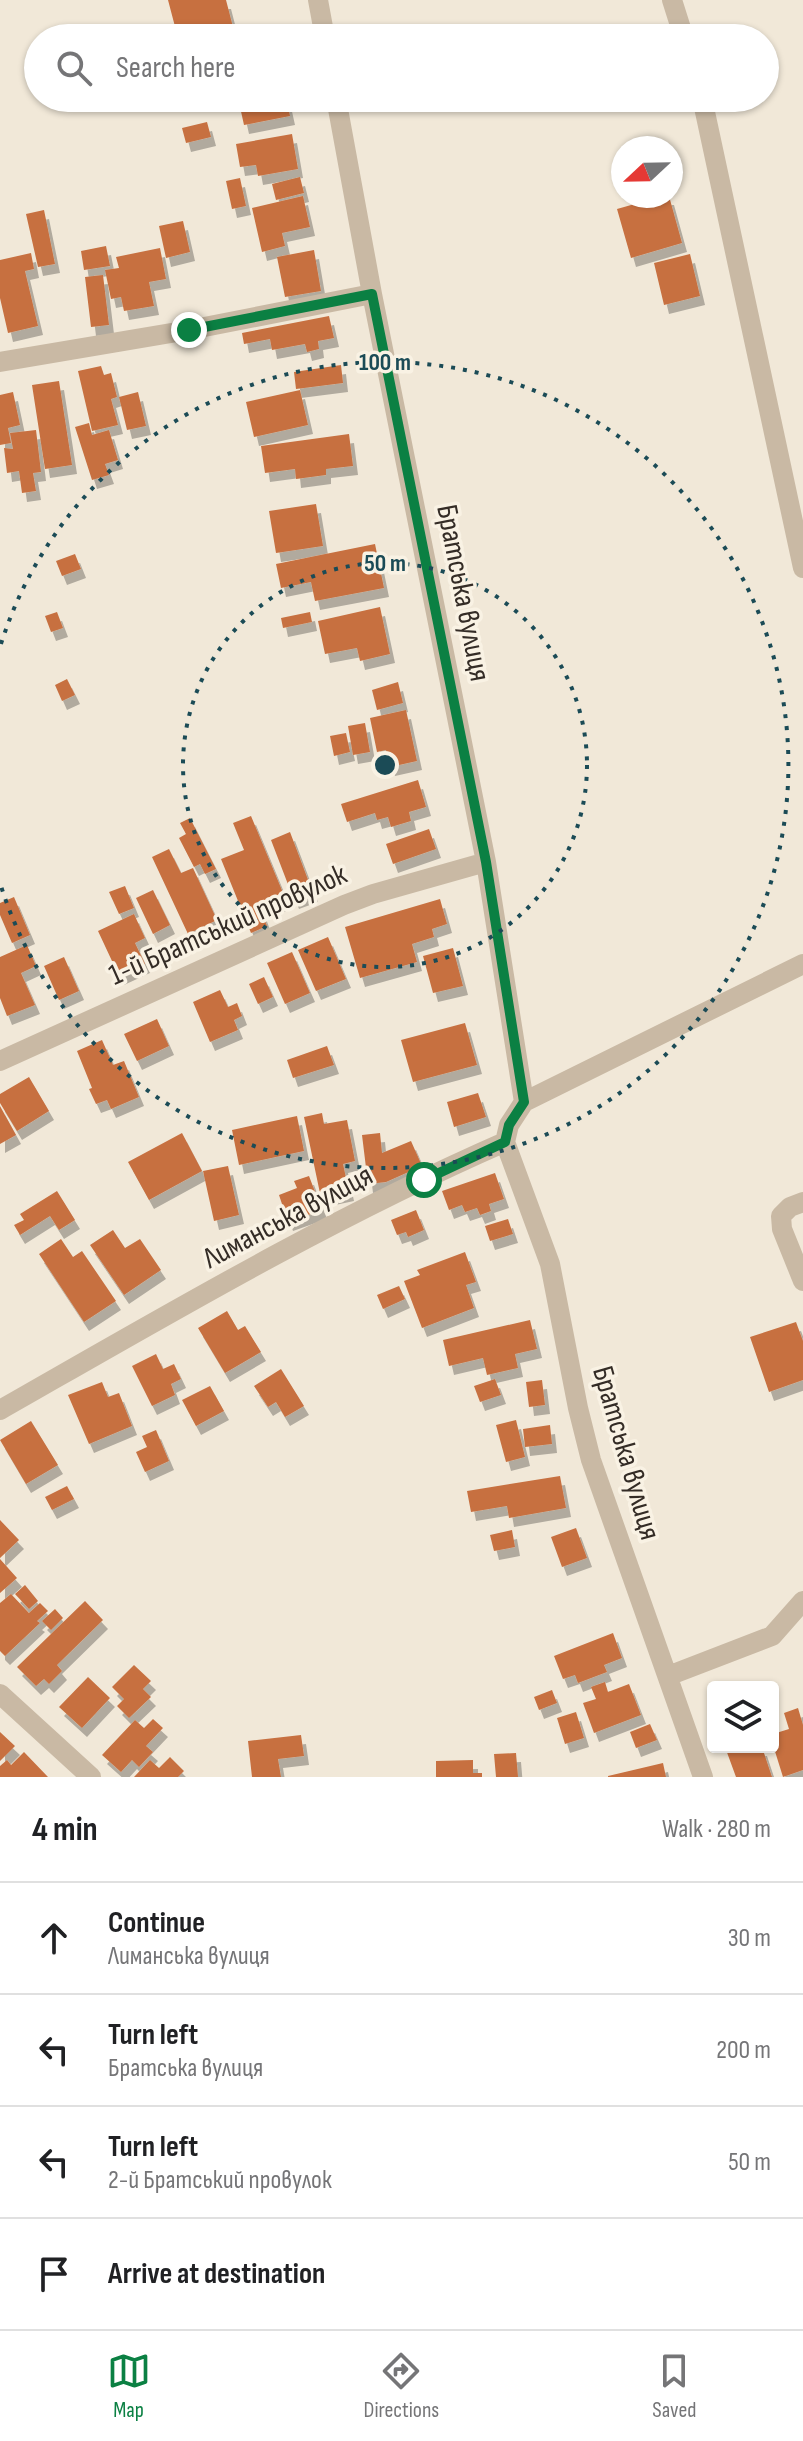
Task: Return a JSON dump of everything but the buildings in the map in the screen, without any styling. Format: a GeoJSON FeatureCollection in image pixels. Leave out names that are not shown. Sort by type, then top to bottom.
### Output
{"type":"FeatureCollection","features":[{"type":"Feature","properties":{"kind":"street"},"geometry":{"type":"LineString","coordinates":[[318,0],[322,24]]}},
{"type":"Feature","properties":{"kind":"street"},"geometry":{"type":"LineString","coordinates":[[672,0],[680,24]]}},
{"type":"Feature","properties":{"kind":"street","name":"Братська вулиця"},"geometry":{"type":"LineString","coordinates":[[339,112],[486,862],[524,1102]]}},
{"type":"Feature","properties":{"kind":"street"},"geometry":{"type":"LineString","coordinates":[[705,112],[803,568]]}},
{"type":"Feature","properties":{"kind":"street"},"geometry":{"type":"LineString","coordinates":[[0,362],[189,330],[372,294]]}},
{"type":"Feature","properties":{"kind":"street","name":"1-й Братський провулок"},"geometry":{"type":"LineString","coordinates":[[0,1061],[344,905],[486,862]]}},
{"type":"Feature","properties":{"kind":"street"},"geometry":{"type":"LineString","coordinates":[[505,1142],[509,1125],[524,1102],[803,964]]}},
{"type":"Feature","properties":{"kind":"street","name":"Братська вулиця"},"geometry":{"type":"LineString","coordinates":[[505,1142],[550,1264],[591,1460],[703,1777]]}},
{"type":"Feature","properties":{"kind":"street","name":"Лиманська вулиця"},"geometry":{"type":"LineString","coordinates":[[0,1410],[272,1258],[465,1159],[505,1142]]}},
{"type":"Feature","properties":{"kind":"street"},"geometry":{"type":"LineString","coordinates":[[803,1202],[790,1207],[781,1216],[782,1229],[803,1281]]}},
{"type":"Feature","properties":{"kind":"street"},"geometry":{"type":"LineString","coordinates":[[668,1676],[772,1636],[803,1601]]}},
{"type":"Feature","properties":{"kind":"street"},"geometry":{"type":"LineString","coordinates":[[0,1694],[91,1777]]}},
{"type":"Feature","properties":{"kind":"route"},"geometry":{"type":"LineString","coordinates":[[189,330],[372,294],[486,862],[524,1102],[509,1125],[505,1142],[424,1180]]}}]}
